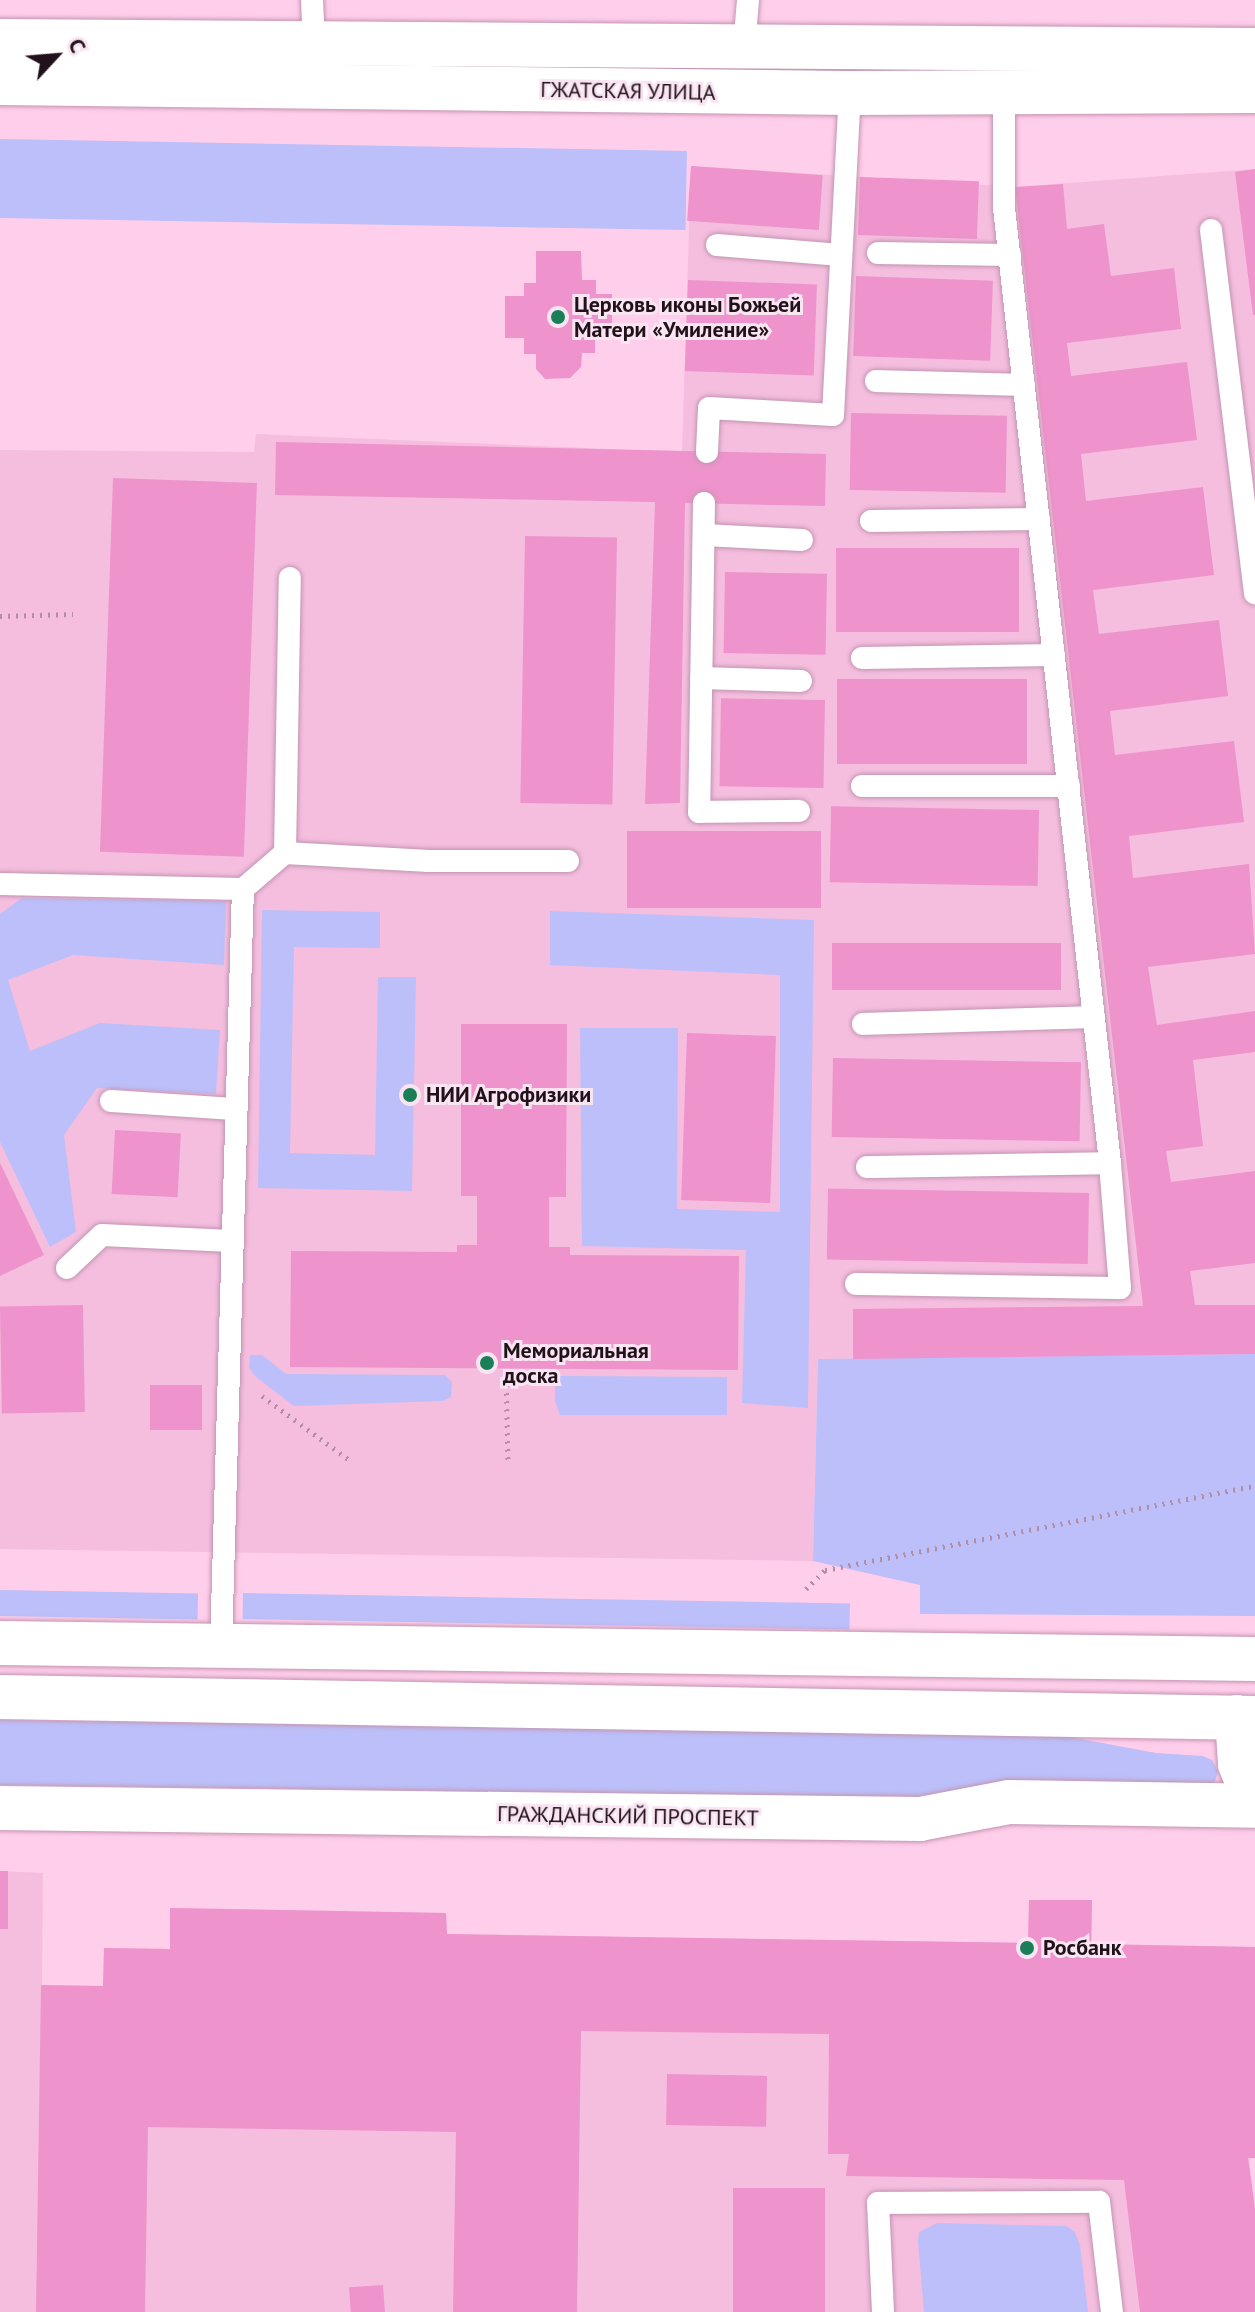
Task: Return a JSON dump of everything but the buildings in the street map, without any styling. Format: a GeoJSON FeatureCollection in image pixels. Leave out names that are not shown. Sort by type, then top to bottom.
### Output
{"type":"FeatureCollection","features":[{"type":"Feature","properties":{"kind":"street","name":"ГЖАТСКАЯ УЛИЦА"},"geometry":{"type":"LineString","coordinates":[[0,41],[1255,50]]}},
{"type":"Feature","properties":{"kind":"street","name":"ГЖАТСКАЯ УЛИЦА"},"geometry":{"type":"LineString","coordinates":[[0,83],[850,93],[1255,91]]}},
{"type":"Feature","properties":{"kind":"street"},"geometry":{"type":"LineString","coordinates":[[0,1643],[1255,1659]]}},
{"type":"Feature","properties":{"kind":"street","name":"ГРАЖДАНСКИЙ ПРОСПЕКТ"},"geometry":{"type":"LineString","coordinates":[[0,1697],[1246,1718],[1240,1764],[1255,1804],[1009,1802],[920,1819],[0,1808]]}},
{"type":"Feature","properties":{"kind":"lane"},"geometry":{"type":"LineString","coordinates":[[312,0],[314,44]]}},
{"type":"Feature","properties":{"kind":"lane"},"geometry":{"type":"LineString","coordinates":[[744,47],[748,0]]}},
{"type":"Feature","properties":{"kind":"lane"},"geometry":{"type":"LineString","coordinates":[[856,1284],[1120,1288],[1110,1163],[1002,185],[1004,92]]}},
{"type":"Feature","properties":{"kind":"lane"},"geometry":{"type":"LineString","coordinates":[[707,452],[709,408],[833,415],[850,93]]}},
{"type":"Feature","properties":{"kind":"lane"},"geometry":{"type":"LineString","coordinates":[[1211,230],[1255,593]]}},
{"type":"Feature","properties":{"kind":"lane"},"geometry":{"type":"LineString","coordinates":[[717,245],[841,255]]}},
{"type":"Feature","properties":{"kind":"lane"},"geometry":{"type":"LineString","coordinates":[[878,253],[1010,255]]}},
{"type":"Feature","properties":{"kind":"lane"},"geometry":{"type":"LineString","coordinates":[[876,381],[1024,385]]}},
{"type":"Feature","properties":{"kind":"lane"},"geometry":{"type":"LineString","coordinates":[[704,503],[699,812],[799,811]]}},
{"type":"Feature","properties":{"kind":"lane"},"geometry":{"type":"LineString","coordinates":[[871,521],[1039,519]]}},
{"type":"Feature","properties":{"kind":"lane"},"geometry":{"type":"LineString","coordinates":[[704,535],[802,540]]}},
{"type":"Feature","properties":{"kind":"lane"},"geometry":{"type":"LineString","coordinates":[[285,853],[290,578]]}},
{"type":"Feature","properties":{"kind":"lane"},"geometry":{"type":"LineString","coordinates":[[862,658],[1054,655]]}},
{"type":"Feature","properties":{"kind":"lane"},"geometry":{"type":"LineString","coordinates":[[701,678],[801,681]]}},
{"type":"Feature","properties":{"kind":"lane"},"geometry":{"type":"LineString","coordinates":[[862,786],[1069,786]]}},
{"type":"Feature","properties":{"kind":"lane"},"geometry":{"type":"LineString","coordinates":[[0,884],[243,889],[285,853],[429,861],[568,861]]}},
{"type":"Feature","properties":{"kind":"lane"},"geometry":{"type":"LineString","coordinates":[[221,1646],[243,889]]}},
{"type":"Feature","properties":{"kind":"lane"},"geometry":{"type":"LineString","coordinates":[[863,1024],[1094,1017]]}},
{"type":"Feature","properties":{"kind":"lane"},"geometry":{"type":"LineString","coordinates":[[111,1101],[235,1109]]}},
{"type":"Feature","properties":{"kind":"lane"},"geometry":{"type":"LineString","coordinates":[[867,1167],[1110,1163]]}},
{"type":"Feature","properties":{"kind":"lane"},"geometry":{"type":"LineString","coordinates":[[67,1268],[102,1235],[231,1241]]}},
{"type":"Feature","properties":{"kind":"lane"},"geometry":{"type":"LineString","coordinates":[[883,2312],[878,2203],[1099,2202],[1112,2312]]}},
{"type":"Feature","properties":{"kind":"path"},"geometry":{"type":"LineString","coordinates":[[0,616],[73,614]]}},
{"type":"Feature","properties":{"kind":"path"},"geometry":{"type":"LineString","coordinates":[[506,1369],[508,1461]]}},
{"type":"Feature","properties":{"kind":"path"},"geometry":{"type":"LineString","coordinates":[[228,1371],[348,1459]]}},
{"type":"Feature","properties":{"kind":"path"},"geometry":{"type":"LineString","coordinates":[[806,1589],[825,1570],[1255,1486]]}},
{"type":"Feature","properties":{"kind":"shaded area"},"geometry":{"type":"Polygon","coordinates":[[[0,139],[687,151],[686,230],[0,218],[0,139]]]}},
{"type":"Feature","properties":{"kind":"shaded area"},"geometry":{"type":"Polygon","coordinates":[[[691,166],[1015,187],[1255,169],[1255,1354],[818,1359],[813,1561],[0,1549],[0,450],[254,452],[256,434],[682,452],[691,166]]]}},
{"type":"Feature","properties":{"kind":"shaded area"},"geometry":{"type":"Polygon","coordinates":[[[22,898],[226,901],[224,965],[73,955],[8,980],[30,1051],[100,1023],[220,1030],[216,1094],[97,1088],[64,1135],[76,1232],[50,1247],[0,1142],[0,914],[22,898]]]}},
{"type":"Feature","properties":{"kind":"shaded area"},"geometry":{"type":"Polygon","coordinates":[[[262,910],[380,912],[380,948],[294,947],[290,1153],[375,1155],[378,977],[416,977],[412,1191],[258,1188],[262,910]]]}},
{"type":"Feature","properties":{"kind":"shaded area"},"geometry":{"type":"Polygon","coordinates":[[[550,911],[814,920],[808,1408],[742,1403],[746,1250],[582,1246],[580,1028],[678,1028],[677,1209],[780,1212],[780,975],[550,965],[550,911]]]}},
{"type":"Feature","properties":{"kind":"shaded area"},"geometry":{"type":"Polygon","coordinates":[[[1255,1354],[1255,1616],[920,1614],[920,1585],[813,1561],[818,1359],[1255,1354]]]}},
{"type":"Feature","properties":{"kind":"shaded area"},"geometry":{"type":"Polygon","coordinates":[[[250,1355],[262,1355],[286,1374],[445,1375],[452,1382],[451,1397],[443,1401],[294,1406],[256,1377],[249,1368],[250,1355]]]}},
{"type":"Feature","properties":{"kind":"shaded area"},"geometry":{"type":"Polygon","coordinates":[[[560,1376],[727,1377],[727,1415],[560,1415],[555,1401],[555,1386],[560,1376]]]}},
{"type":"Feature","properties":{"kind":"shaded area"},"geometry":{"type":"Polygon","coordinates":[[[0,1590],[198,1593],[198,1619],[0,1616],[0,1590]]]}},
{"type":"Feature","properties":{"kind":"shaded area"},"geometry":{"type":"Polygon","coordinates":[[[243,1593],[850,1604],[849,1630],[243,1619],[243,1593]]]}},
{"type":"Feature","properties":{"kind":"shaded area"},"geometry":{"type":"Polygon","coordinates":[[[0,1720],[1059,1735],[1156,1753],[1203,1756],[1212,1760],[1218,1771],[1215,1782],[1205,1787],[994,1784],[915,1797],[0,1785],[0,1720]]]}},
{"type":"Feature","properties":{"kind":"shaded area"},"geometry":{"type":"Polygon","coordinates":[[[0,1871],[43,1873],[42,1985],[103,1986],[104,1948],[170,1949],[170,1908],[446,1913],[447,1934],[1028,1943],[1029,1900],[1092,1900],[1092,1944],[1255,1947],[1255,2158],[1249,2159],[1255,2209],[1255,2312],[0,2312],[0,1871]]]}},
{"type":"Feature","properties":{"kind":"shaded area"},"geometry":{"type":"Polygon","coordinates":[[[937,2223],[1066,2226],[1075,2232],[1080,2245],[1088,2312],[924,2312],[919,2232],[937,2223]]]}},
{"type":"Feature","properties":{"kind":"place","name":"Церковь иконы Божьей Матери «Умиление»"},"geometry":{"type":"Point","coordinates":[558,317]}},
{"type":"Feature","properties":{"kind":"place","name":"НИИ Агрофизики"},"geometry":{"type":"Point","coordinates":[410,1095]}},
{"type":"Feature","properties":{"kind":"place","name":"Мемориальная доска"},"geometry":{"type":"Point","coordinates":[487,1363]}},
{"type":"Feature","properties":{"kind":"place","name":"Росбанк"},"geometry":{"type":"Point","coordinates":[1027,1948]}}]}
